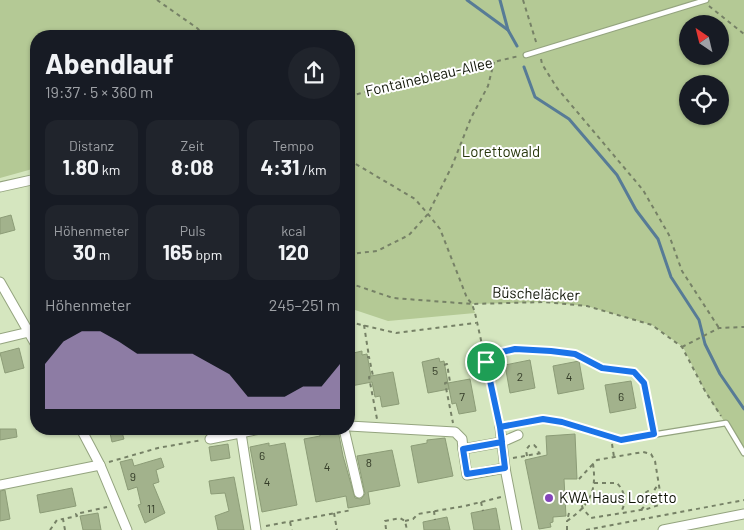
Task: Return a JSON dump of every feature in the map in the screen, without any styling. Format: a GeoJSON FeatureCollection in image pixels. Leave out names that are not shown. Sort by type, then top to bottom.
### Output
{"type":"FeatureCollection","features":[{"type":"Feature","properties":{"kind":"street"},"geometry":{"type":"LineString","coordinates":[[0,188],[30,180]]}},
{"type":"Feature","properties":{"kind":"street"},"geometry":{"type":"LineString","coordinates":[[0,282],[29,332],[0,338]]}},
{"type":"Feature","properties":{"kind":"street"},"geometry":{"type":"LineString","coordinates":[[355,426],[455,432],[462,439],[467,474],[504,464]]}},
{"type":"Feature","properties":{"kind":"street"},"geometry":{"type":"LineString","coordinates":[[500,427],[509,496],[517,530]]}},
{"type":"Feature","properties":{"kind":"street"},"geometry":{"type":"LineString","coordinates":[[84,435],[100,465],[127,530]]}},
{"type":"Feature","properties":{"kind":"street"},"geometry":{"type":"LineString","coordinates":[[210,439],[222,435]]}},
{"type":"Feature","properties":{"kind":"street"},"geometry":{"type":"LineString","coordinates":[[239,435],[256,529]]}},
{"type":"Feature","properties":{"kind":"street"},"geometry":{"type":"LineString","coordinates":[[345,435],[358,493]]}},
{"type":"Feature","properties":{"kind":"street"},"geometry":{"type":"LineString","coordinates":[[463,449],[502,442],[518,435]]}},
{"type":"Feature","properties":{"kind":"street"},"geometry":{"type":"LineString","coordinates":[[0,485],[100,465]]}},
{"type":"Feature","properties":{"kind":"street"},"geometry":{"type":"LineString","coordinates":[[663,530],[744,514]]}},
{"type":"Feature","properties":{"kind":"lane"},"geometry":{"type":"LineString","coordinates":[[526,55],[704,0]]}},
{"type":"Feature","properties":{"kind":"lane"},"geometry":{"type":"LineString","coordinates":[[583,429],[621,440],[726,423],[744,453]]}},
{"type":"Feature","properties":{"kind":"path"},"geometry":{"type":"LineString","coordinates":[[157,0],[200,30]]}},
{"type":"Feature","properties":{"kind":"path"},"geometry":{"type":"LineString","coordinates":[[523,0],[542,64],[557,88],[643,190],[669,235],[682,271],[719,328]]}},
{"type":"Feature","properties":{"kind":"path"},"geometry":{"type":"LineString","coordinates":[[704,0],[744,34]]}},
{"type":"Feature","properties":{"kind":"path","name":"Fontainebleau-Allee"},"geometry":{"type":"LineString","coordinates":[[355,95],[510,58]]}},
{"type":"Feature","properties":{"kind":"path"},"geometry":{"type":"LineString","coordinates":[[355,253],[377,251],[409,235],[428,214],[452,166],[471,118],[488,86],[494,62]]}},
{"type":"Feature","properties":{"kind":"path"},"geometry":{"type":"LineString","coordinates":[[355,164],[415,199],[440,228],[467,298],[472,304],[475,313],[500,427],[543,419],[562,422],[583,429]]}},
{"type":"Feature","properties":{"kind":"path","name":"Büscheläcker"},"geometry":{"type":"LineString","coordinates":[[355,285],[393,298],[472,304],[544,302],[586,306],[652,325],[682,347],[705,391],[726,423]]}},
{"type":"Feature","properties":{"kind":"path"},"geometry":{"type":"LineString","coordinates":[[355,323],[396,333],[476,322]]}},
{"type":"Feature","properties":{"kind":"path"},"geometry":{"type":"LineString","coordinates":[[364,325],[368,357],[373,376],[369,377],[372,384],[379,428]]}},
{"type":"Feature","properties":{"kind":"path"},"geometry":{"type":"LineString","coordinates":[[682,347],[719,328],[744,327]]}},
{"type":"Feature","properties":{"kind":"path"},"geometry":{"type":"LineString","coordinates":[[486,362],[493,354],[515,349],[551,351],[575,354],[602,368],[634,372],[644,383],[654,434]]}},
{"type":"Feature","properties":{"kind":"path"},"geometry":{"type":"LineString","coordinates":[[444,365],[447,364],[450,382],[445,383],[455,432]]}},
{"type":"Feature","properties":{"kind":"path"},"geometry":{"type":"LineString","coordinates":[[100,465],[158,448],[210,439]]}},
{"type":"Feature","properties":{"kind":"path"},"geometry":{"type":"LineString","coordinates":[[504,464],[527,456],[540,454],[534,445],[529,446],[526,450],[527,456]]}},
{"type":"Feature","properties":{"kind":"path"},"geometry":{"type":"LineString","coordinates":[[578,480],[597,460],[644,452],[651,454],[655,461],[662,504],[658,507],[591,518],[583,509],[578,493]]}},
{"type":"Feature","properties":{"kind":"path"},"geometry":{"type":"LineString","coordinates":[[567,521],[583,509],[589,499],[594,483],[593,464]]}},
{"type":"Feature","properties":{"kind":"path"},"geometry":{"type":"LineString","coordinates":[[594,483],[617,483],[623,490],[625,498],[621,513]]}},
{"type":"Feature","properties":{"kind":"path"},"geometry":{"type":"LineString","coordinates":[[641,510],[647,504],[652,491],[659,484]]}},
{"type":"Feature","properties":{"kind":"path"},"geometry":{"type":"LineString","coordinates":[[648,500],[645,493],[652,491]]}},
{"type":"Feature","properties":{"kind":"path"},"geometry":{"type":"LineString","coordinates":[[386,529],[385,521],[400,518],[405,521],[413,519],[418,514],[509,496]]}},
{"type":"Feature","properties":{"kind":"path"},"geometry":{"type":"LineString","coordinates":[[586,530],[744,500]]}},
{"type":"Feature","properties":{"kind":"path"},"geometry":{"type":"LineString","coordinates":[[482,502],[483,511]]}},
{"type":"Feature","properties":{"kind":"path"},"geometry":{"type":"LineString","coordinates":[[50,530],[57,520],[116,505]]}},
{"type":"Feature","properties":{"kind":"path"},"geometry":{"type":"LineString","coordinates":[[256,529],[352,510]]}},
{"type":"Feature","properties":{"kind":"path"},"geometry":{"type":"LineString","coordinates":[[434,511],[435,520]]}},
{"type":"Feature","properties":{"kind":"path"},"geometry":{"type":"LineString","coordinates":[[334,513],[337,530]]}},
{"type":"Feature","properties":{"kind":"path"},"geometry":{"type":"LineString","coordinates":[[567,530],[569,514]]}},
{"type":"Feature","properties":{"kind":"path"},"geometry":{"type":"LineString","coordinates":[[63,519],[65,530]]}},
{"type":"Feature","properties":{"kind":"path"},"geometry":{"type":"LineString","coordinates":[[405,521],[407,530]]}},
{"type":"Feature","properties":{"kind":"path"},"geometry":{"type":"LineString","coordinates":[[290,522],[292,530]]}},
{"type":"Feature","properties":{"kind":"green space","name":"Lorettowald"},"geometry":{"type":"Polygon","coordinates":[[[0,0],[744,0],[744,453],[705,391],[683,347],[652,325],[587,306],[544,302],[472,304],[475,313],[388,321],[355,310],[355,30],[30,30],[30,170],[0,178],[0,0]]]}},
{"type":"Feature","properties":{"kind":"building"},"geometry":{"type":"Polygon","coordinates":[[[11,215],[15,230],[0,234],[0,218],[11,215]]]}},
{"type":"Feature","properties":{"kind":"building"},"geometry":{"type":"Polygon","coordinates":[[[19,348],[24,368],[5,373],[0,353],[19,348]]]}},
{"type":"Feature","properties":{"kind":"building"},"geometry":{"type":"Polygon","coordinates":[[[362,351],[362,355],[367,354],[371,376],[393,372],[399,404],[382,407],[380,396],[375,397],[372,382],[355,385],[355,353],[362,351]]]}},
{"type":"Feature","properties":{"kind":"building"},"geometry":{"type":"Polygon","coordinates":[[[439,358],[440,362],[444,361],[449,389],[428,393],[422,362],[439,358]]]}},
{"type":"Feature","properties":{"kind":"building"},"geometry":{"type":"Polygon","coordinates":[[[530,360],[535,388],[510,393],[505,365],[530,360]]]}},
{"type":"Feature","properties":{"kind":"building"},"geometry":{"type":"Polygon","coordinates":[[[579,361],[584,389],[558,394],[553,366],[579,361]]]}},
{"type":"Feature","properties":{"kind":"building"},"geometry":{"type":"Polygon","coordinates":[[[470,379],[476,411],[459,414],[456,403],[452,404],[448,383],[470,379]]]}},
{"type":"Feature","properties":{"kind":"building"},"geometry":{"type":"Polygon","coordinates":[[[631,381],[636,408],[610,413],[605,385],[631,381]]]}},
{"type":"Feature","properties":{"kind":"building"},"geometry":{"type":"Polygon","coordinates":[[[0,429],[16,429],[17,437],[0,440],[0,429]]]}},
{"type":"Feature","properties":{"kind":"building","name":"KWA Haus Loretto"},"geometry":{"type":"Polygon","coordinates":[[[575,434],[577,479],[564,479],[566,516],[553,517],[553,522],[550,523],[551,527],[539,529],[525,460],[547,455],[546,436],[575,434]]]}},
{"type":"Feature","properties":{"kind":"building"},"geometry":{"type":"Polygon","coordinates":[[[110,435],[123,435],[124,439],[112,442],[110,435]]]}},
{"type":"Feature","properties":{"kind":"building"},"geometry":{"type":"Polygon","coordinates":[[[339,435],[355,498],[361,499],[365,494],[357,456],[392,450],[400,486],[368,492],[370,504],[348,508],[346,496],[316,502],[304,439],[339,435]]]}},
{"type":"Feature","properties":{"kind":"building"},"geometry":{"type":"Polygon","coordinates":[[[445,438],[453,476],[418,483],[411,446],[427,443],[427,440],[445,438]]]}},
{"type":"Feature","properties":{"kind":"building"},"geometry":{"type":"Polygon","coordinates":[[[269,443],[269,446],[285,443],[297,505],[262,512],[250,447],[269,443]]]}},
{"type":"Feature","properties":{"kind":"building"},"geometry":{"type":"Polygon","coordinates":[[[228,444],[230,458],[211,461],[209,447],[228,444]]]}},
{"type":"Feature","properties":{"kind":"building"},"geometry":{"type":"Polygon","coordinates":[[[161,458],[164,467],[156,470],[159,482],[153,484],[165,513],[145,523],[138,505],[141,504],[137,487],[128,490],[120,462],[132,459],[134,466],[161,458]]]}},
{"type":"Feature","properties":{"kind":"building"},"geometry":{"type":"Polygon","coordinates":[[[234,477],[244,530],[218,530],[215,516],[229,511],[225,493],[211,494],[209,481],[234,477]]]}},
{"type":"Feature","properties":{"kind":"building"},"geometry":{"type":"Polygon","coordinates":[[[72,488],[76,506],[40,513],[37,495],[72,488]]]}},
{"type":"Feature","properties":{"kind":"building"},"geometry":{"type":"Polygon","coordinates":[[[5,490],[10,519],[0,521],[0,491],[5,490]]]}},
{"type":"Feature","properties":{"kind":"building"},"geometry":{"type":"Polygon","coordinates":[[[496,508],[500,530],[474,530],[471,513],[496,508]]]}},
{"type":"Feature","properties":{"kind":"building"},"geometry":{"type":"Polygon","coordinates":[[[98,513],[101,530],[83,530],[80,516],[98,513]]]}},
{"type":"Feature","properties":{"kind":"building"},"geometry":{"type":"Polygon","coordinates":[[[447,517],[450,530],[424,530],[423,522],[447,517]]]}},
{"type":"Feature","properties":{"kind":"waterway"},"geometry":{"type":"LineString","coordinates":[[467,0],[508,30]]}},
{"type":"Feature","properties":{"kind":"waterway"},"geometry":{"type":"LineString","coordinates":[[500,0],[508,30],[517,46]]}},
{"type":"Feature","properties":{"kind":"waterway"},"geometry":{"type":"LineString","coordinates":[[524,67],[535,97],[569,119],[617,175],[636,210],[658,239],[671,277],[699,320],[705,344],[720,374],[744,409]]}},
{"type":"Feature","properties":{"kind":"place","name":"KWA Haus Loretto"},"geometry":{"type":"Point","coordinates":[549,498]}},
{"type":"Feature","properties":{"kind":"route"},"geometry":{"type":"LineString","coordinates":[[486,362],[493,354],[515,349],[551,351],[575,354],[602,368],[634,372],[644,383],[654,434],[621,440],[562,422],[543,419],[500,427],[502,442],[505,468],[467,474],[463,449],[502,442],[486,362]]}}]}
